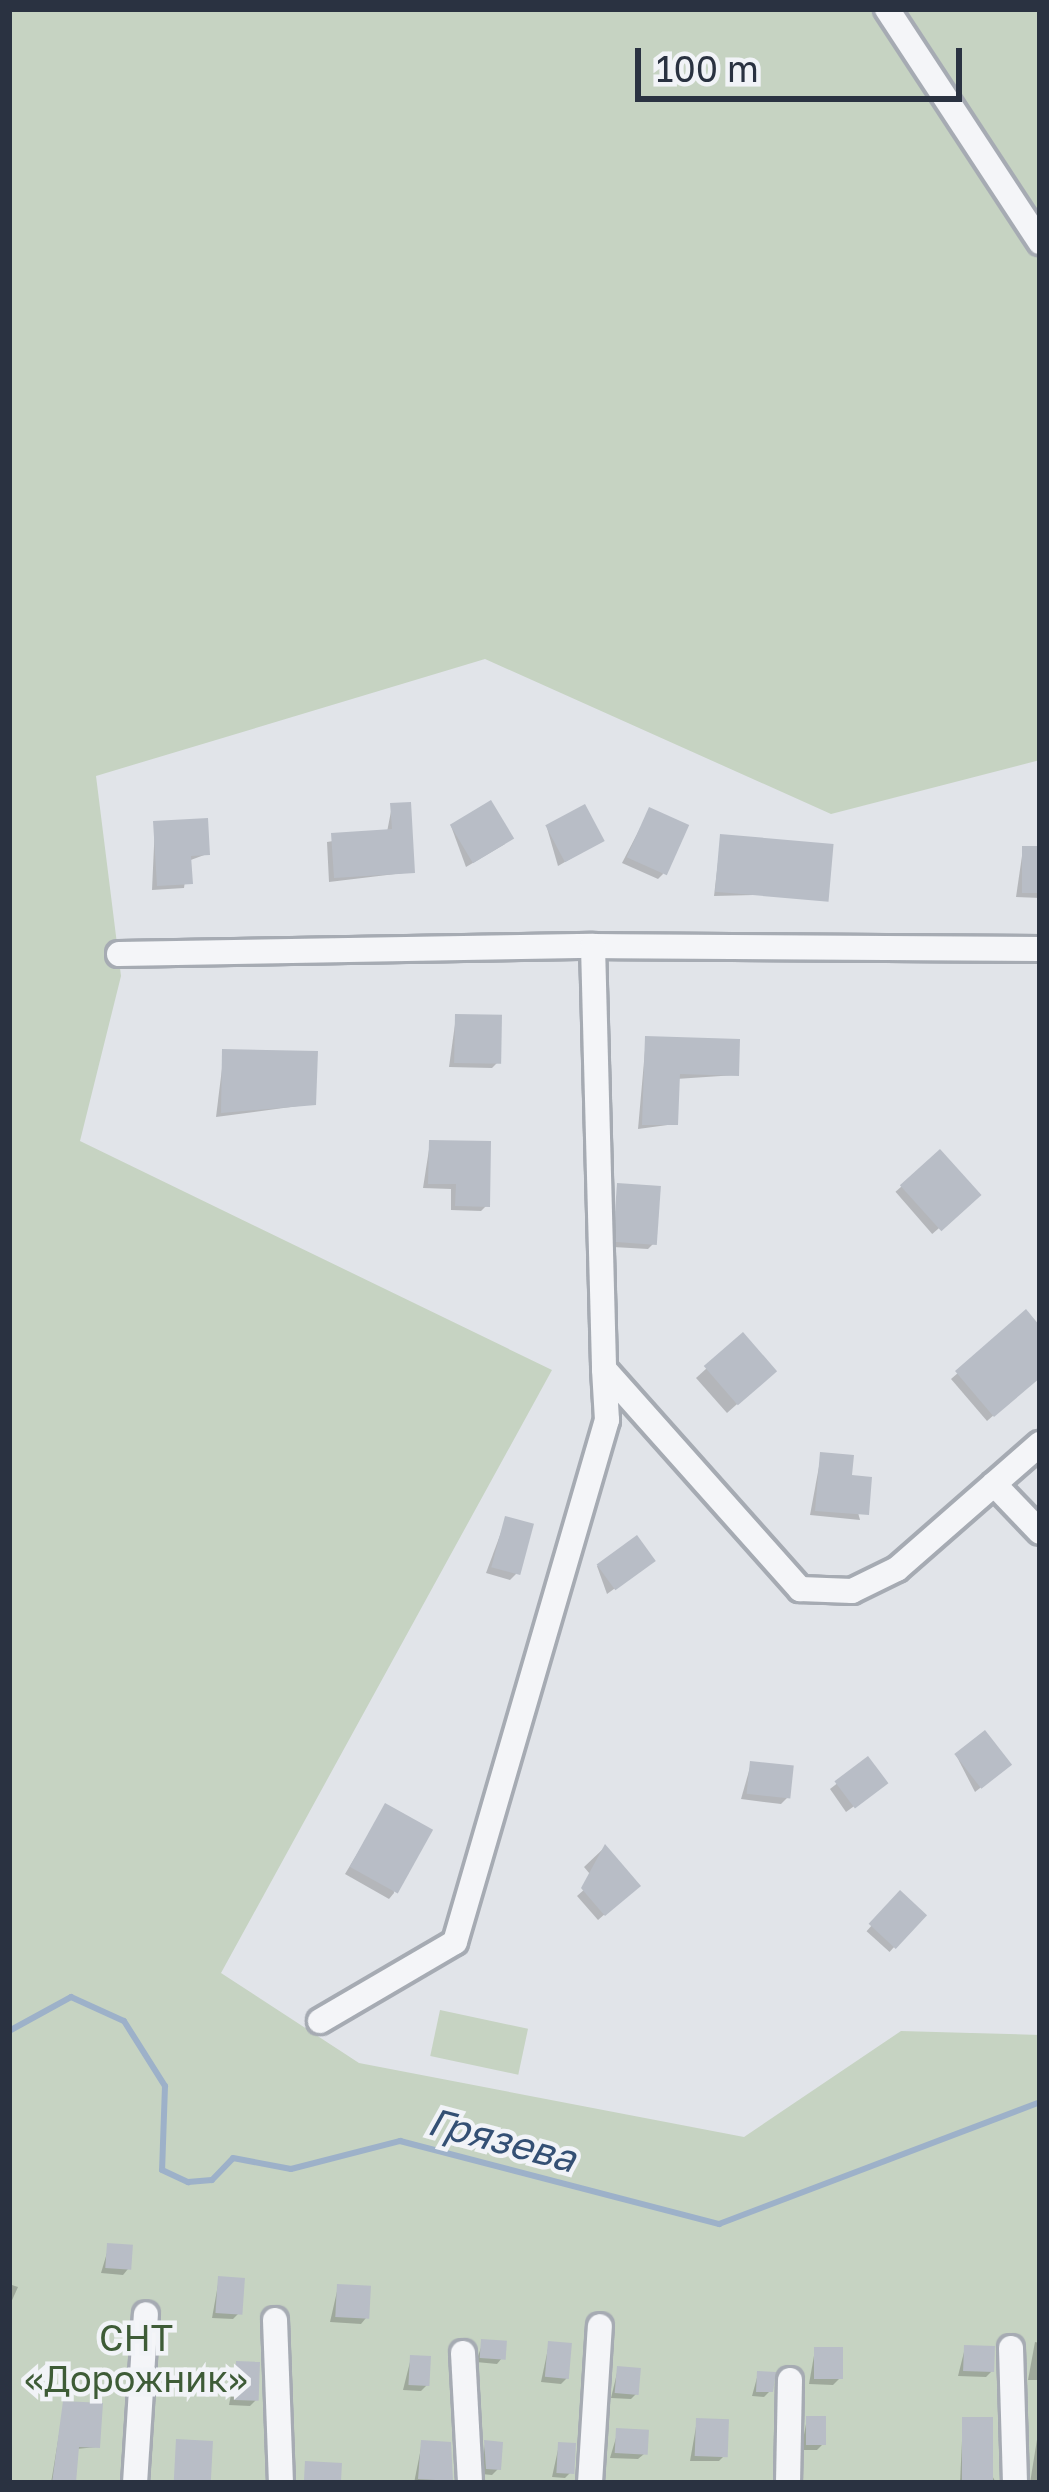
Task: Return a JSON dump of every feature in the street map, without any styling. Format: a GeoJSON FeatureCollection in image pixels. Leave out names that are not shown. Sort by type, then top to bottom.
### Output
{"type":"FeatureCollection","features":[{"type":"Feature","properties":{"kind":"street"},"geometry":{"type":"LineString","coordinates":[[887,9],[1040,242]]}},
{"type":"Feature","properties":{"kind":"street"},"geometry":{"type":"LineString","coordinates":[[320,2021],[455,1942],[607,1420],[593,946]]}},
{"type":"Feature","properties":{"kind":"street"},"geometry":{"type":"LineString","coordinates":[[119,953],[593,946],[1040,949]]}},
{"type":"Feature","properties":{"kind":"street"},"geometry":{"type":"LineString","coordinates":[[604,1369],[800,1589],[852,1592],[897,1569],[1040,1444]]}},
{"type":"Feature","properties":{"kind":"street"},"geometry":{"type":"LineString","coordinates":[[994,1484],[1040,1532]]}},
{"type":"Feature","properties":{"kind":"street"},"geometry":{"type":"LineString","coordinates":[[135,2483],[146,2314]]}},
{"type":"Feature","properties":{"kind":"street"},"geometry":{"type":"LineString","coordinates":[[275,2320],[281,2483]]}},
{"type":"Feature","properties":{"kind":"street"},"geometry":{"type":"LineString","coordinates":[[590,2483],[600,2326]]}},
{"type":"Feature","properties":{"kind":"street"},"geometry":{"type":"LineString","coordinates":[[1011,2348],[1015,2483]]}},
{"type":"Feature","properties":{"kind":"street"},"geometry":{"type":"LineString","coordinates":[[464,2353],[470,2483]]}},
{"type":"Feature","properties":{"kind":"street"},"geometry":{"type":"LineString","coordinates":[[788,2483],[790,2380]]}},
{"type":"Feature","properties":{"kind":"green space","name":"СНТ «Дорожник»"},"geometry":{"type":"Polygon","coordinates":[[[9,9],[1040,9],[1040,760],[831,814],[485,659],[96,776],[121,976],[80,1141],[552,1370],[221,1973],[359,2063],[744,2137],[901,2031],[1040,2035],[1040,2483],[9,2483],[9,9]]]}},
{"type":"Feature","properties":{"kind":"green space"},"geometry":{"type":"Polygon","coordinates":[[[440,2010],[528,2029],[518,2075],[430,2056],[440,2010]]]}},
{"type":"Feature","properties":{"kind":"building"},"geometry":{"type":"Polygon","coordinates":[[[491,800],[514,839],[473,863],[450,825],[491,800]]]}},
{"type":"Feature","properties":{"kind":"building"},"geometry":{"type":"Polygon","coordinates":[[[411,802],[415,873],[334,878],[331,833],[392,829],[390,803],[411,802]]]}},
{"type":"Feature","properties":{"kind":"building"},"geometry":{"type":"Polygon","coordinates":[[[585,804],[605,841],[565,862],[545,825],[585,804]]]}},
{"type":"Feature","properties":{"kind":"building"},"geometry":{"type":"Polygon","coordinates":[[[649,807],[689,825],[667,875],[627,857],[649,807]]]}},
{"type":"Feature","properties":{"kind":"building"},"geometry":{"type":"Polygon","coordinates":[[[208,818],[210,855],[191,856],[193,884],[157,886],[153,821],[208,818]]]}},
{"type":"Feature","properties":{"kind":"building"},"geometry":{"type":"Polygon","coordinates":[[[720,834],[834,844],[829,902],[715,892],[720,834]]]}},
{"type":"Feature","properties":{"kind":"building"},"geometry":{"type":"Polygon","coordinates":[[[1022,846],[1040,846],[1040,893],[1022,893],[1022,846]]]}},
{"type":"Feature","properties":{"kind":"building"},"geometry":{"type":"Polygon","coordinates":[[[455,1014],[502,1015],[501,1064],[454,1063],[455,1014]]]}},
{"type":"Feature","properties":{"kind":"building"},"geometry":{"type":"Polygon","coordinates":[[[645,1036],[740,1039],[739,1076],[680,1074],[678,1125],[642,1125],[645,1036]]]}},
{"type":"Feature","properties":{"kind":"building"},"geometry":{"type":"Polygon","coordinates":[[[222,1049],[318,1051],[316,1105],[221,1113],[222,1049]]]}},
{"type":"Feature","properties":{"kind":"building"},"geometry":{"type":"Polygon","coordinates":[[[429,1140],[491,1141],[490,1207],[455,1206],[456,1184],[428,1184],[429,1140]]]}},
{"type":"Feature","properties":{"kind":"building"},"geometry":{"type":"Polygon","coordinates":[[[940,1149],[981,1195],[941,1231],[900,1185],[940,1149]]]}},
{"type":"Feature","properties":{"kind":"building"},"geometry":{"type":"Polygon","coordinates":[[[617,1183],[661,1186],[657,1245],[613,1242],[617,1183]]]}},
{"type":"Feature","properties":{"kind":"building"},"geometry":{"type":"Polygon","coordinates":[[[1026,1309],[1040,1326],[1040,1378],[994,1417],[955,1371],[1026,1309]]]}},
{"type":"Feature","properties":{"kind":"building"},"geometry":{"type":"Polygon","coordinates":[[[743,1332],[777,1371],[738,1405],[704,1366],[743,1332]]]}},
{"type":"Feature","properties":{"kind":"building"},"geometry":{"type":"Polygon","coordinates":[[[820,1452],[854,1455],[852,1475],[872,1477],[869,1515],[815,1511],[820,1452]]]}},
{"type":"Feature","properties":{"kind":"building"},"geometry":{"type":"Polygon","coordinates":[[[505,1516],[534,1524],[520,1575],[491,1567],[505,1516]]]}},
{"type":"Feature","properties":{"kind":"building"},"geometry":{"type":"Polygon","coordinates":[[[637,1535],[656,1561],[615,1590],[597,1564],[637,1535]]]}},
{"type":"Feature","properties":{"kind":"building"},"geometry":{"type":"Polygon","coordinates":[[[985,1730],[1012,1765],[981,1789],[954,1754],[985,1730]]]}},
{"type":"Feature","properties":{"kind":"building"},"geometry":{"type":"Polygon","coordinates":[[[868,1756],[888,1783],[855,1808],[834,1781],[868,1756]]]}},
{"type":"Feature","properties":{"kind":"building"},"geometry":{"type":"Polygon","coordinates":[[[750,1761],[794,1766],[790,1798],[747,1794],[750,1761]]]}},
{"type":"Feature","properties":{"kind":"building"},"geometry":{"type":"Polygon","coordinates":[[[385,1803],[433,1830],[398,1894],[350,1867],[385,1803]]]}},
{"type":"Feature","properties":{"kind":"building"},"geometry":{"type":"Polygon","coordinates":[[[605,1844],[641,1886],[605,1916],[581,1888],[605,1844]]]}},
{"type":"Feature","properties":{"kind":"building"},"geometry":{"type":"Polygon","coordinates":[[[900,1890],[927,1915],[896,1949],[869,1924],[900,1890]]]}},
{"type":"Feature","properties":{"kind":"building"},"geometry":{"type":"Polygon","coordinates":[[[107,2243],[133,2245],[131,2270],[105,2268],[107,2243]]]}},
{"type":"Feature","properties":{"kind":"building"},"geometry":{"type":"Polygon","coordinates":[[[218,2276],[245,2278],[242,2315],[215,2313],[218,2276]]]}},
{"type":"Feature","properties":{"kind":"building"},"geometry":{"type":"Polygon","coordinates":[[[337,2284],[371,2286],[369,2319],[335,2317],[337,2284]]]}},
{"type":"Feature","properties":{"kind":"building"},"geometry":{"type":"Polygon","coordinates":[[[481,2339],[507,2341],[506,2360],[480,2358],[481,2339]]]}},
{"type":"Feature","properties":{"kind":"building"},"geometry":{"type":"Polygon","coordinates":[[[548,2341],[572,2343],[569,2379],[545,2377],[548,2341]]]}},
{"type":"Feature","properties":{"kind":"building"},"geometry":{"type":"Polygon","coordinates":[[[964,2345],[995,2346],[994,2372],[963,2371],[964,2345]]]}},
{"type":"Feature","properties":{"kind":"building"},"geometry":{"type":"Polygon","coordinates":[[[814,2347],[843,2347],[843,2379],[814,2379],[814,2347]]]}},
{"type":"Feature","properties":{"kind":"building"},"geometry":{"type":"Polygon","coordinates":[[[410,2355],[431,2356],[429,2386],[408,2385],[410,2355]]]}},
{"type":"Feature","properties":{"kind":"building"},"geometry":{"type":"Polygon","coordinates":[[[236,2361],[260,2362],[259,2401],[235,2400],[236,2361]]]}},
{"type":"Feature","properties":{"kind":"building"},"geometry":{"type":"Polygon","coordinates":[[[617,2366],[641,2368],[639,2395],[615,2393],[617,2366]]]}},
{"type":"Feature","properties":{"kind":"building"},"geometry":{"type":"Polygon","coordinates":[[[757,2371],[776,2372],[773,2392],[756,2392],[757,2371]]]}},
{"type":"Feature","properties":{"kind":"building"},"geometry":{"type":"Polygon","coordinates":[[[63,2401],[103,2403],[100,2448],[79,2447],[76,2483],[52,2483],[63,2401]]]}},
{"type":"Feature","properties":{"kind":"building"},"geometry":{"type":"Polygon","coordinates":[[[806,2416],[826,2416],[826,2445],[806,2445],[806,2416]]]}},
{"type":"Feature","properties":{"kind":"building"},"geometry":{"type":"Polygon","coordinates":[[[962,2417],[993,2417],[993,2483],[962,2483],[962,2417]]]}},
{"type":"Feature","properties":{"kind":"building"},"geometry":{"type":"Polygon","coordinates":[[[696,2418],[729,2419],[728,2457],[695,2456],[696,2418]]]}},
{"type":"Feature","properties":{"kind":"building"},"geometry":{"type":"Polygon","coordinates":[[[616,2428],[649,2430],[648,2455],[615,2453],[616,2428]]]}},
{"type":"Feature","properties":{"kind":"building"},"geometry":{"type":"Polygon","coordinates":[[[176,2439],[213,2441],[211,2483],[174,2483],[176,2439]]]}},
{"type":"Feature","properties":{"kind":"building"},"geometry":{"type":"Polygon","coordinates":[[[421,2440],[451,2442],[453,2481],[418,2479],[421,2440]]]}},
{"type":"Feature","properties":{"kind":"building"},"geometry":{"type":"Polygon","coordinates":[[[484,2440],[503,2442],[501,2470],[486,2469],[484,2440]]]}},
{"type":"Feature","properties":{"kind":"building"},"geometry":{"type":"Polygon","coordinates":[[[558,2442],[576,2443],[574,2474],[556,2473],[558,2442]]]}},
{"type":"Feature","properties":{"kind":"building"},"geometry":{"type":"Polygon","coordinates":[[[305,2461],[342,2463],[341,2483],[304,2483],[305,2461]]]}},
{"type":"Feature","properties":{"kind":"waterway","name":"Грязева"},"geometry":{"type":"LineString","coordinates":[[9,2031],[71,1997],[124,2021],[165,2086],[162,2170],[188,2182],[212,2180],[233,2158],[291,2169],[400,2141],[719,2224],[1040,2102]]}}]}
